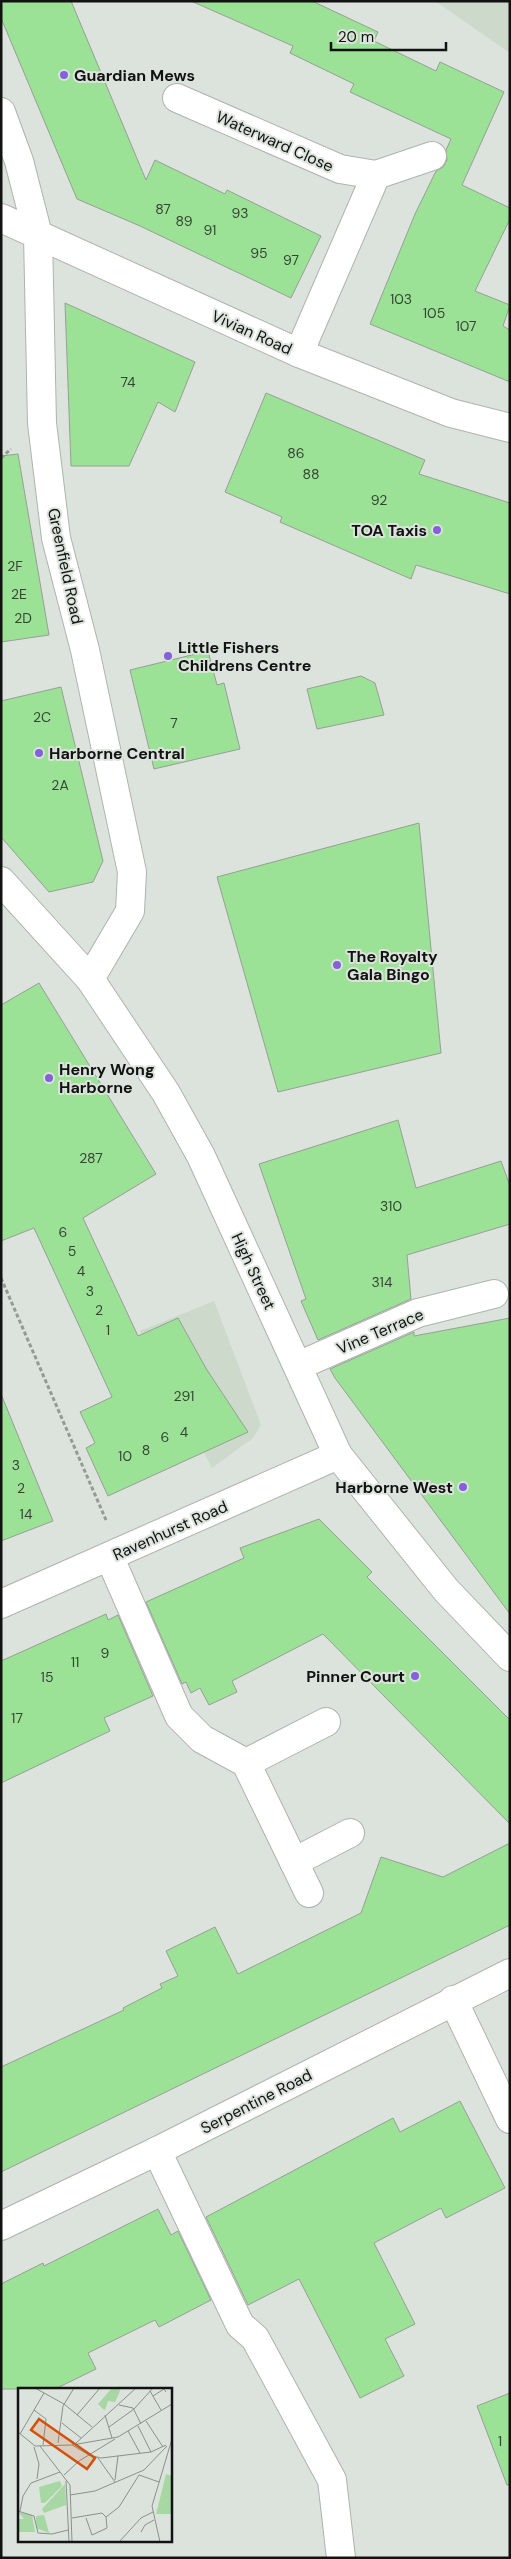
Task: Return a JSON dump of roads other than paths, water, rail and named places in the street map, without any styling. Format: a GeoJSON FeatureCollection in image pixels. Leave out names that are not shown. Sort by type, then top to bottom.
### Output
{"type":"FeatureCollection","features":[{"type":"Feature","properties":{"kind":"street","name":"Waterward Close"},"geometry":{"type":"LineString","coordinates":[[177,98],[340,169],[376,175],[432,156]]}},
{"type":"Feature","properties":{"kind":"street","name":"Greenfield Road"},"geometry":{"type":"LineString","coordinates":[[1,112],[19,161],[38,235],[42,423],[56,538],[85,650],[132,872],[130,911],[90,979]]}},
{"type":"Feature","properties":{"kind":"street"},"geometry":{"type":"LineString","coordinates":[[299,353],[376,175]]}},
{"type":"Feature","properties":{"kind":"street","name":"Vivian Road"},"geometry":{"type":"LineString","coordinates":[[1,218],[299,353],[452,413],[510,428]]}},
{"type":"Feature","properties":{"kind":"street","name":"High Street"},"geometry":{"type":"LineString","coordinates":[[4,888],[90,979],[175,1109],[200,1156],[338,1455],[446,1590],[510,1657]]}},
{"type":"Feature","properties":{"kind":"street","name":"Vine Terrace"},"geometry":{"type":"LineString","coordinates":[[298,1366],[418,1313],[494,1294]]}},
{"type":"Feature","properties":{"kind":"street","name":"Ravenhurst Road"},"geometry":{"type":"LineString","coordinates":[[1,1604],[338,1455]]}},
{"type":"Feature","properties":{"kind":"street"},"geometry":{"type":"LineString","coordinates":[[115,1555],[179,1716],[202,1739],[246,1763],[309,1893]]}},
{"type":"Feature","properties":{"kind":"street"},"geometry":{"type":"LineString","coordinates":[[246,1763],[326,1722]]}},
{"type":"Feature","properties":{"kind":"street"},"geometry":{"type":"LineString","coordinates":[[294,1862],[350,1834]]}},
{"type":"Feature","properties":{"kind":"street","name":"Serpentine Road"},"geometry":{"type":"LineString","coordinates":[[1,2226],[157,2151],[510,1973]]}},
{"type":"Feature","properties":{"kind":"street"},"geometry":{"type":"LineString","coordinates":[[454,2000],[510,2119]]}},
{"type":"Feature","properties":{"kind":"street"},"geometry":{"type":"LineString","coordinates":[[157,2151],[240,2324],[255,2338],[332,2480],[341,2558]]}},
{"type":"Feature","properties":{"kind":"place","name":"Guardian Mews"},"geometry":{"type":"Point","coordinates":[64,75]}},
{"type":"Feature","properties":{"kind":"place","name":"TOA Taxis"},"geometry":{"type":"Point","coordinates":[437,530]}},
{"type":"Feature","properties":{"kind":"place","name":"Little Fishers Childrens Centre"},"geometry":{"type":"Point","coordinates":[168,656]}},
{"type":"Feature","properties":{"kind":"place","name":"Harborne Central"},"geometry":{"type":"Point","coordinates":[39,753]}},
{"type":"Feature","properties":{"kind":"place","name":"The Royalty Gala Bingo"},"geometry":{"type":"Point","coordinates":[337,965]}},
{"type":"Feature","properties":{"kind":"place","name":"Henry Wong Harborne"},"geometry":{"type":"Point","coordinates":[49,1078]}},
{"type":"Feature","properties":{"kind":"place","name":"Harborne West"},"geometry":{"type":"Point","coordinates":[463,1487]}},
{"type":"Feature","properties":{"kind":"place","name":"Pinner Court"},"geometry":{"type":"Point","coordinates":[415,1676]}}]}
